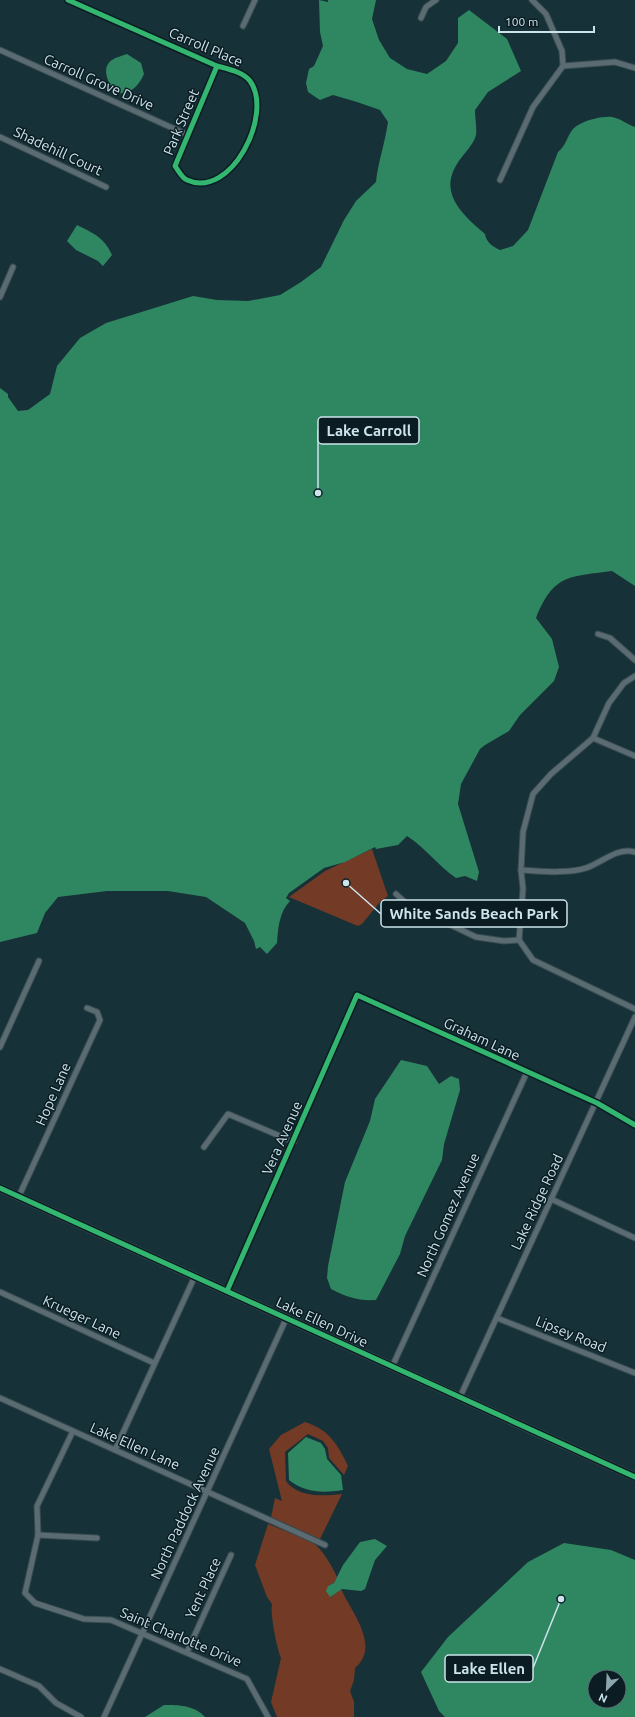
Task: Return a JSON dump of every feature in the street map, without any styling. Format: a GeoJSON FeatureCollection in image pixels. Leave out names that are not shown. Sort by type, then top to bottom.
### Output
{"type":"FeatureCollection","features":[{"type":"Feature","properties":{"kind":"street","name":"Carroll Place"},"geometry":{"type":"LineString","coordinates":[[68,0],[218,66],[234,70],[250,81],[257,98],[252,135],[241,155],[233,165]]}},
{"type":"Feature","properties":{"kind":"street"},"geometry":{"type":"LineString","coordinates":[[243,26],[255,0]]}},
{"type":"Feature","properties":{"kind":"street"},"geometry":{"type":"LineString","coordinates":[[420,18],[426,7],[436,0]]}},
{"type":"Feature","properties":{"kind":"street"},"geometry":{"type":"LineString","coordinates":[[500,180],[533,107],[563,66],[562,51],[546,14],[532,0]]}},
{"type":"Feature","properties":{"kind":"street","name":"Carroll Grove Drive"},"geometry":{"type":"LineString","coordinates":[[0,50],[188,135]]}},
{"type":"Feature","properties":{"kind":"street"},"geometry":{"type":"LineString","coordinates":[[563,66],[615,62],[635,68]]}},
{"type":"Feature","properties":{"kind":"street","name":"Park Street"},"geometry":{"type":"LineString","coordinates":[[218,66],[175,166],[186,180],[203,184],[224,176],[233,165]]}},
{"type":"Feature","properties":{"kind":"street","name":"Shadehill Court"},"geometry":{"type":"LineString","coordinates":[[0,137],[106,187]]}},
{"type":"Feature","properties":{"kind":"street"},"geometry":{"type":"LineString","coordinates":[[0,297],[13,267]]}},
{"type":"Feature","properties":{"kind":"street"},"geometry":{"type":"LineString","coordinates":[[598,634],[610,638],[635,660]]}},
{"type":"Feature","properties":{"kind":"street"},"geometry":{"type":"LineString","coordinates":[[635,676],[624,683],[609,703],[593,738],[551,774],[533,794],[523,832],[521,870],[523,889],[519,940],[533,960],[635,1009]]}},
{"type":"Feature","properties":{"kind":"street"},"geometry":{"type":"LineString","coordinates":[[593,738],[635,756]]}},
{"type":"Feature","properties":{"kind":"street"},"geometry":{"type":"LineString","coordinates":[[521,870],[566,871],[587,868],[608,856],[631,851],[635,852]]}},
{"type":"Feature","properties":{"kind":"street"},"geometry":{"type":"LineString","coordinates":[[396,894],[407,904],[476,937],[504,941],[519,940]]}},
{"type":"Feature","properties":{"kind":"street"},"geometry":{"type":"LineString","coordinates":[[0,1047],[39,961]]}},
{"type":"Feature","properties":{"kind":"street","name":"Graham Lane"},"geometry":{"type":"LineString","coordinates":[[358,995],[597,1103],[635,1125]]}},
{"type":"Feature","properties":{"kind":"street","name":"Vera Avenue"},"geometry":{"type":"LineString","coordinates":[[226,1291],[294,1142],[358,995]]}},
{"type":"Feature","properties":{"kind":"street","name":"Hope Lane"},"geometry":{"type":"LineString","coordinates":[[19,1196],[100,1020],[97,1012],[87,1008]]}},
{"type":"Feature","properties":{"kind":"street","name":"Lake Ridge Road"},"geometry":{"type":"LineString","coordinates":[[460,1397],[597,1103],[635,1017]]}},
{"type":"Feature","properties":{"kind":"street","name":"North Gomez Avenue"},"geometry":{"type":"LineString","coordinates":[[392,1367],[527,1072]]}},
{"type":"Feature","properties":{"kind":"street"},"geometry":{"type":"LineString","coordinates":[[204,1147],[228,1114],[294,1142]]}},
{"type":"Feature","properties":{"kind":"street","name":"Lake Ellen Drive"},"geometry":{"type":"LineString","coordinates":[[0,1188],[635,1477]]}},
{"type":"Feature","properties":{"kind":"street"},"geometry":{"type":"LineString","coordinates":[[552,1199],[635,1238]]}},
{"type":"Feature","properties":{"kind":"street"},"geometry":{"type":"LineString","coordinates":[[115,1450],[195,1276]]}},
{"type":"Feature","properties":{"kind":"street","name":"Krueger Lane"},"geometry":{"type":"LineString","coordinates":[[0,1292],[154,1363]]}},
{"type":"Feature","properties":{"kind":"street","name":"Lipsey Road"},"geometry":{"type":"LineString","coordinates":[[497,1318],[635,1374]]}},
{"type":"Feature","properties":{"kind":"street","name":"North Paddock Avenue"},"geometry":{"type":"LineString","coordinates":[[104,1717],[286,1319]]}},
{"type":"Feature","properties":{"kind":"street","name":"Lake Ellen Lane"},"geometry":{"type":"LineString","coordinates":[[0,1398],[325,1545]]}},
{"type":"Feature","properties":{"kind":"street","name":"Saint Charlotte Drive"},"geometry":{"type":"LineString","coordinates":[[73,1431],[37,1506],[38,1535],[25,1593],[35,1603],[84,1619],[111,1620],[247,1679],[268,1717]]}},
{"type":"Feature","properties":{"kind":"street"},"geometry":{"type":"LineString","coordinates":[[38,1535],[96,1538]]}},
{"type":"Feature","properties":{"kind":"street","name":"Yent Place"},"geometry":{"type":"LineString","coordinates":[[187,1652],[232,1555]]}},
{"type":"Feature","properties":{"kind":"street"},"geometry":{"type":"LineString","coordinates":[[0,1669],[39,1686],[56,1703],[81,1717]]}},
{"type":"Feature","properties":{"kind":"shaded area"},"geometry":{"type":"Polygon","coordinates":[[[319,0],[328,2],[328,0],[376,0],[372,19],[379,40],[390,58],[407,69],[427,74],[446,61],[458,43],[458,18],[469,10],[507,39],[521,71],[488,92],[475,110],[475,139],[457,164],[452,175],[450,185],[456,204],[462,212],[485,234],[490,244],[500,250],[513,246],[528,230],[558,152],[563,147],[573,129],[586,121],[607,117],[618,119],[635,127],[635,586],[612,571],[573,577],[556,585],[549,593],[543,604],[536,618],[552,639],[559,667],[554,681],[520,715],[509,731],[480,749],[461,784],[458,804],[479,872],[477,881],[465,876],[456,878],[407,836],[398,845],[376,849],[375,847],[345,862],[324,868],[289,893],[286,898],[290,901],[286,905],[281,915],[277,943],[267,954],[260,947],[256,949],[254,941],[245,923],[206,897],[168,891],[107,891],[58,897],[45,913],[37,933],[0,942],[0,388],[8,394],[8,397],[18,411],[28,410],[50,394],[57,366],[80,338],[106,323],[193,296],[217,300],[248,301],[280,295],[321,267],[344,220],[356,201],[376,182],[388,122],[380,110],[333,95],[320,100],[308,92],[306,83],[309,69],[314,66],[323,46],[320,32],[319,0]]]}},
{"type":"Feature","properties":{"kind":"shaded area"},"geometry":{"type":"Polygon","coordinates":[[[127,54],[141,63],[144,74],[139,83],[133,89],[125,93],[116,93],[108,81],[106,72],[108,63],[117,57],[127,54]]]}},
{"type":"Feature","properties":{"kind":"shaded area"},"geometry":{"type":"Polygon","coordinates":[[[77,225],[98,236],[109,249],[112,255],[103,266],[98,261],[76,250],[67,241],[77,225]]]}},
{"type":"Feature","properties":{"kind":"shaded area"},"geometry":{"type":"Polygon","coordinates":[[[372,849],[388,896],[380,902],[362,924],[358,926],[289,897],[325,871],[372,849]]]}},
{"type":"Feature","properties":{"kind":"shaded area"},"geometry":{"type":"Polygon","coordinates":[[[401,1060],[427,1066],[439,1084],[451,1076],[459,1079],[460,1090],[444,1144],[442,1160],[405,1236],[400,1254],[376,1300],[358,1299],[331,1289],[327,1278],[328,1266],[345,1182],[370,1121],[375,1099],[401,1060]]]}},
{"type":"Feature","properties":{"kind":"shaded area"},"geometry":{"type":"Polygon","coordinates":[[[305,1422],[320,1429],[331,1438],[348,1466],[344,1475],[329,1458],[328,1448],[323,1441],[308,1434],[285,1452],[286,1481],[291,1487],[312,1495],[342,1494],[320,1539],[271,1517],[275,1498],[282,1501],[269,1449],[281,1435],[305,1422]]]}},
{"type":"Feature","properties":{"kind":"shaded area"},"geometry":{"type":"Polygon","coordinates":[[[306,1437],[321,1443],[325,1449],[327,1459],[341,1475],[343,1490],[321,1492],[308,1490],[289,1480],[288,1453],[306,1437]]]}},
{"type":"Feature","properties":{"kind":"shaded area"},"geometry":{"type":"Polygon","coordinates":[[[268,1524],[309,1541],[320,1549],[337,1577],[334,1583],[328,1586],[330,1597],[341,1589],[362,1630],[365,1640],[365,1650],[362,1660],[355,1668],[354,1680],[350,1691],[354,1702],[354,1717],[277,1717],[271,1702],[281,1658],[274,1631],[272,1604],[267,1597],[255,1565],[268,1524]]]}},
{"type":"Feature","properties":{"kind":"shaded area"},"geometry":{"type":"Polygon","coordinates":[[[375,1539],[387,1546],[375,1560],[365,1589],[361,1591],[342,1589],[330,1597],[326,1591],[328,1586],[334,1583],[343,1565],[360,1542],[375,1539]]]}},
{"type":"Feature","properties":{"kind":"shaded area"},"geometry":{"type":"Polygon","coordinates":[[[564,1543],[611,1550],[635,1560],[635,1717],[445,1717],[439,1711],[421,1672],[448,1637],[528,1562],[564,1543]]]}},
{"type":"Feature","properties":{"kind":"shaded area"},"geometry":{"type":"Polygon","coordinates":[[[164,1705],[191,1708],[201,1713],[205,1717],[145,1717],[164,1705]]]}},
{"type":"Feature","properties":{"kind":"cycle path"},"geometry":{"type":"LineString","coordinates":[[68,0],[217,66],[239,73],[250,81],[256,96],[256,113],[252,132],[244,150],[233,166],[219,178],[203,183],[187,180],[175,166],[217,66]]}},
{"type":"Feature","properties":{"kind":"cycle path"},"geometry":{"type":"LineString","coordinates":[[227,1291],[357,995],[597,1103],[635,1125]]}},
{"type":"Feature","properties":{"kind":"cycle path"},"geometry":{"type":"LineString","coordinates":[[0,1188],[635,1477]]}},
{"type":"Feature","properties":{"kind":"place","name":"Lake Carroll"},"geometry":{"type":"Point","coordinates":[318,493]}},
{"type":"Feature","properties":{"kind":"place","name":"White Sands Beach Park"},"geometry":{"type":"Point","coordinates":[346,883]}},
{"type":"Feature","properties":{"kind":"place","name":"Lake Ellen"},"geometry":{"type":"Point","coordinates":[561,1599]}}]}
